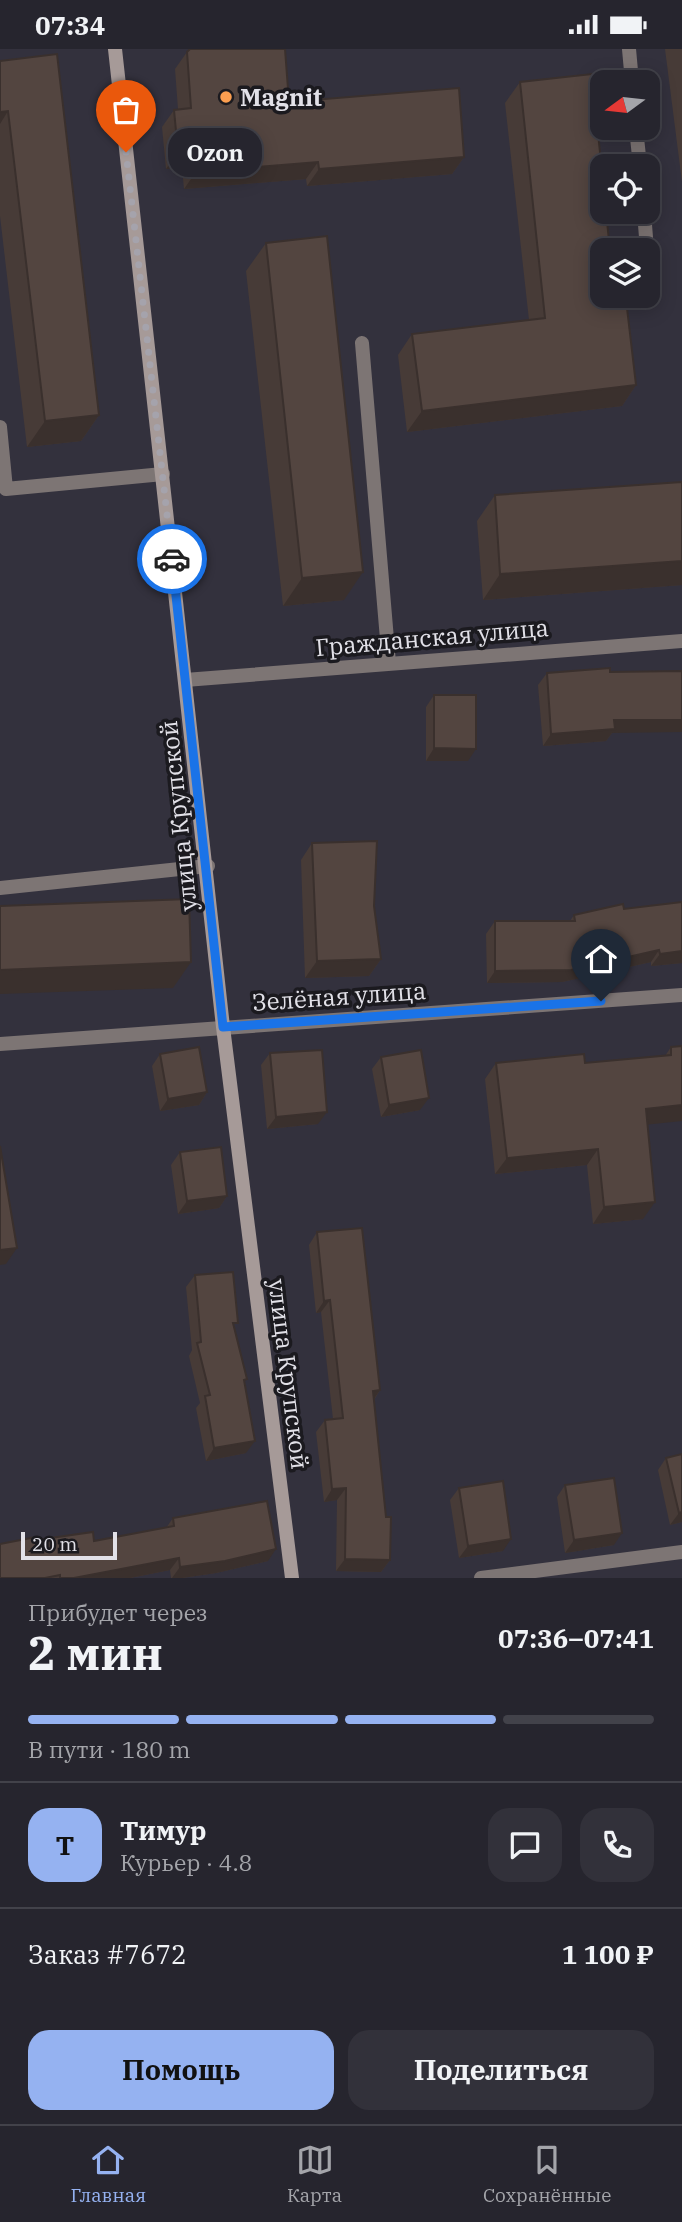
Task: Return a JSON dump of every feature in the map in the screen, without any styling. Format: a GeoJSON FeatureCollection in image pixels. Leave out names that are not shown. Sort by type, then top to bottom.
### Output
{"type":"FeatureCollection","features":[{"type":"Feature","properties":{"kind":"street","name":"улица Крупской"},"geometry":{"type":"LineString","coordinates":[[115,49],[208,866],[223,1027],[292,1578]]}},
{"type":"Feature","properties":{"kind":"street"},"geometry":{"type":"LineString","coordinates":[[629,49],[631,70]]}},
{"type":"Feature","properties":{"kind":"street"},"geometry":{"type":"LineString","coordinates":[[362,343],[389,663]]}},
{"type":"Feature","properties":{"kind":"street"},"geometry":{"type":"LineString","coordinates":[[0,427],[6,489],[163,474]]}},
{"type":"Feature","properties":{"kind":"street","name":"Гражданская улица"},"geometry":{"type":"LineString","coordinates":[[186,680],[682,641]]}},
{"type":"Feature","properties":{"kind":"street"},"geometry":{"type":"LineString","coordinates":[[0,888],[208,866]]}},
{"type":"Feature","properties":{"kind":"street","name":"Зелёная улица"},"geometry":{"type":"LineString","coordinates":[[0,1044],[682,995]]}},
{"type":"Feature","properties":{"kind":"street"},"geometry":{"type":"LineString","coordinates":[[481,1578],[682,1552]]}},
{"type":"Feature","properties":{"kind":"building"},"geometry":{"type":"Polygon","coordinates":[[[190,49],[285,49],[289,102],[459,88],[464,157],[319,169],[318,162],[196,172],[194,151],[178,152],[174,110],[191,108],[187,52],[190,49]]]}},
{"type":"Feature","properties":{"kind":"building"},"geometry":{"type":"Polygon","coordinates":[[[57,54],[99,415],[45,421],[8,111],[0,112],[0,61],[57,54]]]}},
{"type":"Feature","properties":{"kind":"building"},"geometry":{"type":"Polygon","coordinates":[[[590,74],[590,140],[599,140],[600,154],[590,154],[590,224],[607,224],[609,238],[590,238],[590,308],[627,308],[636,385],[422,411],[412,334],[545,318],[520,82],[590,74]]]}},
{"type":"Feature","properties":{"kind":"building"},"geometry":{"type":"Polygon","coordinates":[[[327,236],[363,572],[302,578],[266,243],[327,236]]]}},
{"type":"Feature","properties":{"kind":"building"},"geometry":{"type":"Polygon","coordinates":[[[682,482],[682,561],[500,574],[495,495],[682,482]]]}},
{"type":"Feature","properties":{"kind":"building"},"geometry":{"type":"Polygon","coordinates":[[[610,668],[610,672],[682,671],[682,720],[614,720],[615,729],[551,734],[547,673],[610,668]]]}},
{"type":"Feature","properties":{"kind":"building"},"geometry":{"type":"Polygon","coordinates":[[[434,695],[476,695],[476,749],[434,748],[434,695]]]}},
{"type":"Feature","properties":{"kind":"building"},"geometry":{"type":"Polygon","coordinates":[[[377,841],[374,906],[381,959],[317,961],[312,843],[377,841]]]}},
{"type":"Feature","properties":{"kind":"building"},"geometry":{"type":"Polygon","coordinates":[[[189,899],[191,962],[0,970],[0,906],[189,899]]]}},
{"type":"Feature","properties":{"kind":"building"},"geometry":{"type":"Polygon","coordinates":[[[682,902],[682,951],[660,954],[659,950],[571,970],[495,971],[495,921],[575,921],[574,915],[623,904],[624,909],[682,902]]]}},
{"type":"Feature","properties":{"kind":"building"},"geometry":{"type":"Polygon","coordinates":[[[682,1046],[682,1105],[646,1109],[655,1202],[604,1207],[598,1149],[507,1158],[496,1063],[584,1054],[585,1063],[671,1055],[671,1047],[682,1046]]]}},
{"type":"Feature","properties":{"kind":"building"},"geometry":{"type":"Polygon","coordinates":[[[199,1047],[207,1092],[168,1099],[160,1054],[199,1047]]]}},
{"type":"Feature","properties":{"kind":"building"},"geometry":{"type":"Polygon","coordinates":[[[322,1050],[327,1112],[276,1117],[270,1053],[322,1050]]]}},
{"type":"Feature","properties":{"kind":"building"},"geometry":{"type":"Polygon","coordinates":[[[421,1050],[429,1098],[389,1105],[381,1057],[421,1050]]]}},
{"type":"Feature","properties":{"kind":"building"},"geometry":{"type":"Polygon","coordinates":[[[0,1146],[17,1248],[0,1250],[0,1146]]]}},
{"type":"Feature","properties":{"kind":"building"},"geometry":{"type":"Polygon","coordinates":[[[221,1147],[227,1196],[187,1201],[180,1152],[221,1147]]]}},
{"type":"Feature","properties":{"kind":"building"},"geometry":{"type":"Polygon","coordinates":[[[362,1228],[380,1390],[373,1391],[386,1517],[391,1517],[390,1560],[345,1559],[346,1488],[332,1489],[325,1420],[343,1418],[330,1300],[324,1301],[317,1232],[362,1228]]]}},
{"type":"Feature","properties":{"kind":"building"},"geometry":{"type":"Polygon","coordinates":[[[233,1272],[238,1323],[233,1323],[247,1379],[244,1380],[255,1441],[214,1448],[205,1396],[210,1395],[197,1343],[201,1342],[195,1275],[233,1272]]]}},
{"type":"Feature","properties":{"kind":"building"},"geometry":{"type":"Polygon","coordinates":[[[682,1454],[682,1512],[679,1513],[666,1458],[682,1454]]]}},
{"type":"Feature","properties":{"kind":"building"},"geometry":{"type":"Polygon","coordinates":[[[614,1478],[622,1533],[574,1540],[565,1485],[614,1478]]]}},
{"type":"Feature","properties":{"kind":"building"},"geometry":{"type":"Polygon","coordinates":[[[503,1481],[511,1539],[468,1546],[459,1488],[503,1481]]]}},
{"type":"Feature","properties":{"kind":"building"},"geometry":{"type":"Polygon","coordinates":[[[267,1501],[276,1549],[225,1561],[180,1567],[179,1558],[74,1578],[60,1578],[60,1575],[45,1578],[0,1578],[0,1544],[36,1537],[37,1540],[93,1532],[94,1541],[174,1526],[173,1518],[267,1501]]]}},
{"type":"Feature","properties":{"kind":"way so far"},"geometry":{"type":"LineString","coordinates":[[126,152],[172,559]]}},
{"type":"Feature","properties":{"kind":"place","name":"Magnit"},"geometry":{"type":"Point","coordinates":[226,97]}},
{"type":"Feature","properties":{"kind":"place","name":"Ozon"},"geometry":{"type":"Point","coordinates":[126,152]}},
{"type":"Feature","properties":{"kind":"route"},"geometry":{"type":"LineString","coordinates":[[172,559],[208,866],[223,1027],[601,1001]]}}]}
